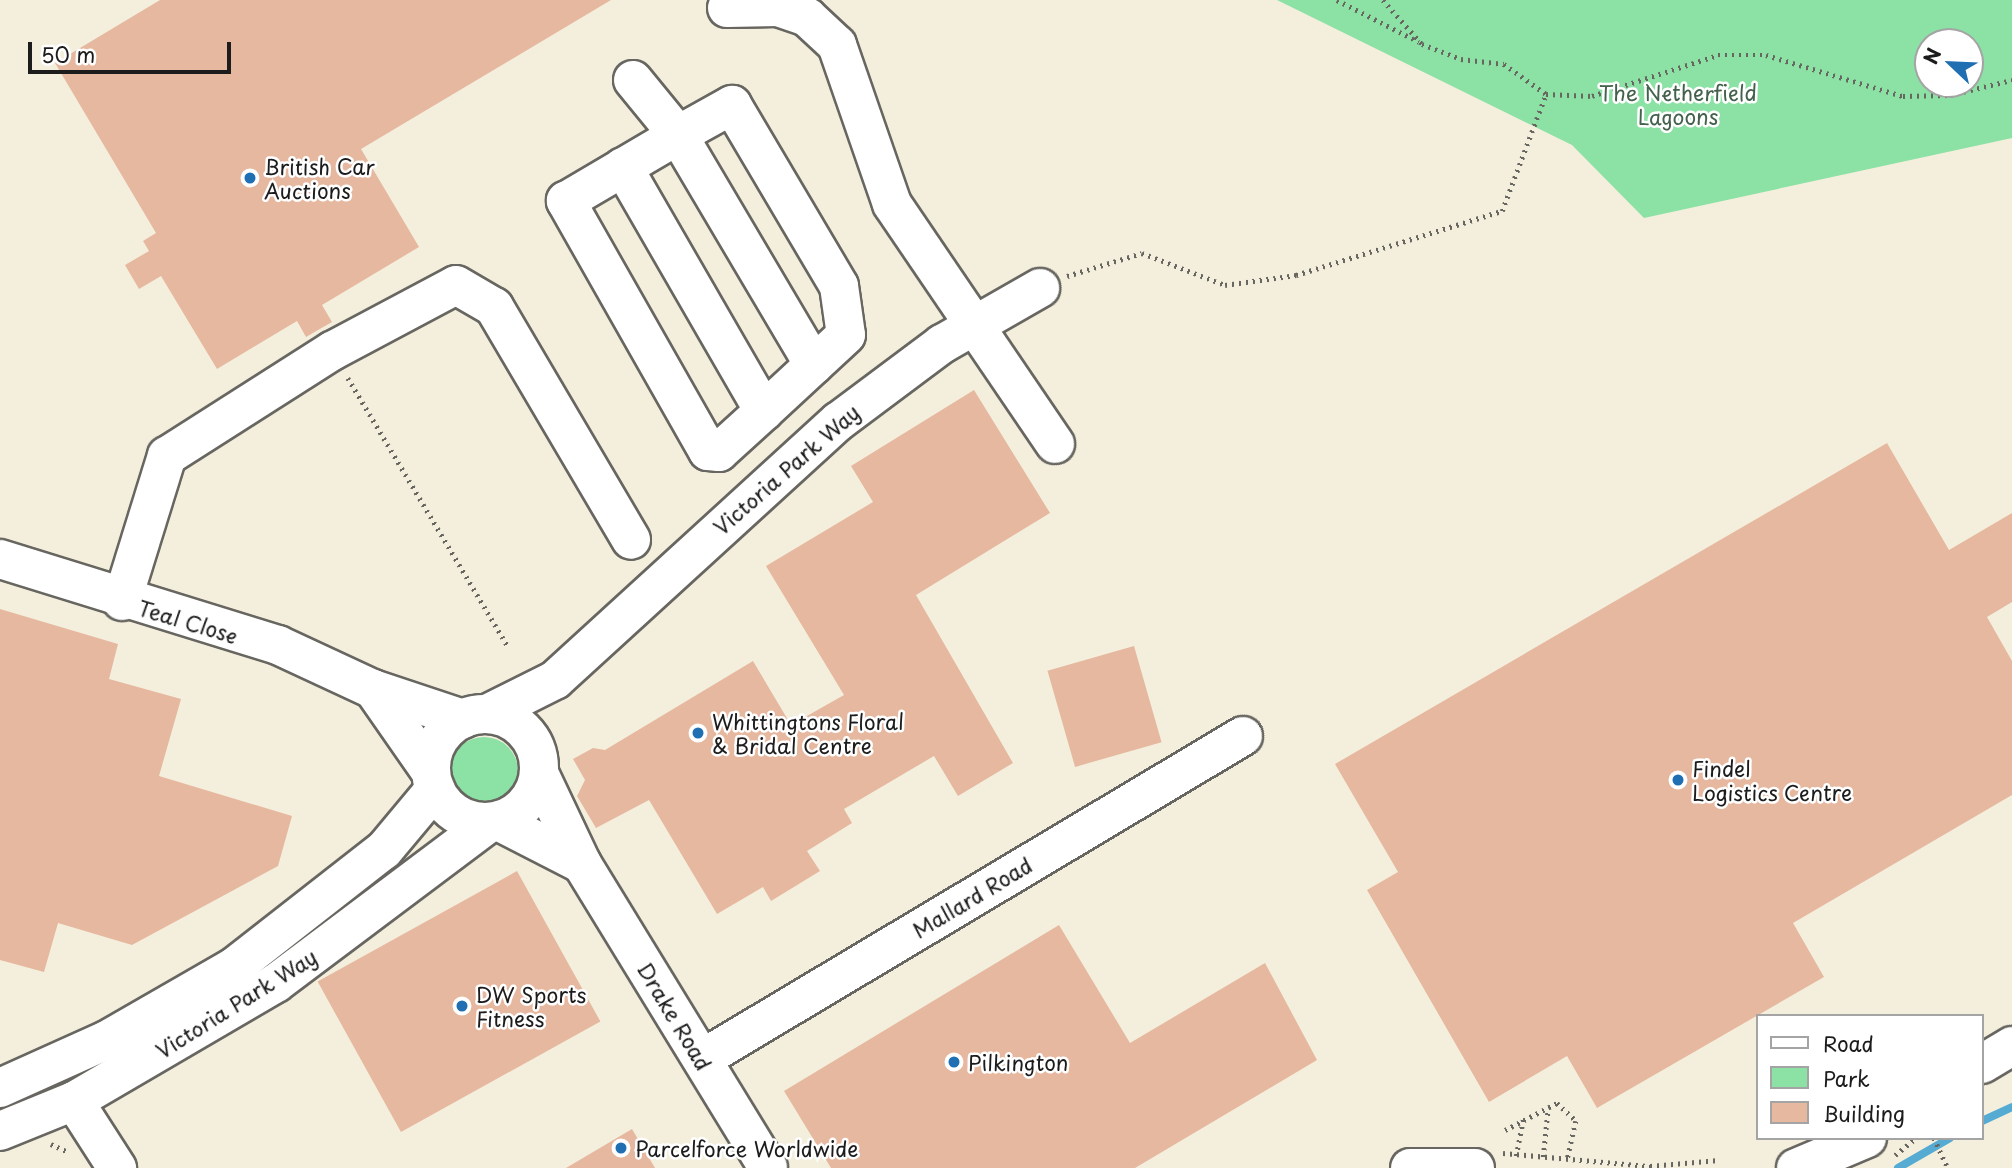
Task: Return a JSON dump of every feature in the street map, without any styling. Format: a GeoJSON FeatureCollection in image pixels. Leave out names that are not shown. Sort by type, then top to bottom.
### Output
{"type":"FeatureCollection","features":[{"type":"Feature","properties":{"kind":"street"},"geometry":{"type":"LineString","coordinates":[[727,8],[778,7],[807,16],[837,46],[892,204],[1055,444]]}},
{"type":"Feature","properties":{"kind":"street"},"geometry":{"type":"LineString","coordinates":[[633,79],[678,135],[814,365]]}},
{"type":"Feature","properties":{"kind":"street"},"geometry":{"type":"LineString","coordinates":[[732,105],[824,256],[839,286],[846,335],[719,452],[708,451],[566,201],[622,167],[732,105]]}},
{"type":"Feature","properties":{"kind":"street"},"geometry":{"type":"LineString","coordinates":[[622,167],[764,411]]}},
{"type":"Feature","properties":{"kind":"street"},"geometry":{"type":"LineString","coordinates":[[121,601],[167,456],[331,351],[436,291],[456,285],[478,295],[494,307],[631,540]]}},
{"type":"Feature","properties":{"kind":"street","name":"Victoria Park Way"},"geometry":{"type":"LineString","coordinates":[[476,716],[555,680],[838,421],[972,324],[1040,288]]}},
{"type":"Feature","properties":{"kind":"street","name":"Teal Close"},"geometry":{"type":"LineString","coordinates":[[0,559],[121,601],[278,645],[373,689],[476,716]]}},
{"type":"Feature","properties":{"kind":"street"},"geometry":{"type":"LineString","coordinates":[[493,822],[528,800],[555,680]]}},
{"type":"Feature","properties":{"kind":"street"},"geometry":{"type":"LineString","coordinates":[[373,689],[433,780],[465,819],[493,822],[582,864]]}},
{"type":"Feature","properties":{"kind":"street"},"geometry":{"type":"LineString","coordinates":[[433,780],[441,736],[476,716],[517,725],[538,761]]}},
{"type":"Feature","properties":{"kind":"street","name":"Mallard Road"},"geometry":{"type":"LineString","coordinates":[[702,1059],[1243,736]]}},
{"type":"Feature","properties":{"kind":"street","name":"Drake Road"},"geometry":{"type":"LineString","coordinates":[[538,761],[582,864],[768,1168]]}},
{"type":"Feature","properties":{"kind":"street","name":"Victoria Park Way"},"geometry":{"type":"LineString","coordinates":[[3,1085],[107,1040],[234,967],[384,850],[433,780]]}},
{"type":"Feature","properties":{"kind":"street","name":"Victoria Park Way"},"geometry":{"type":"LineString","coordinates":[[0,1131],[74,1101],[311,960],[493,822]]}},
{"type":"Feature","properties":{"kind":"street"},"geometry":{"type":"LineString","coordinates":[[1984,1063],[2012,1046]]}},
{"type":"Feature","properties":{"kind":"street"},"geometry":{"type":"LineString","coordinates":[[74,1101],[117,1168]]}},
{"type":"Feature","properties":{"kind":"street"},"geometry":{"type":"LineString","coordinates":[[1796,1168],[1862,1140]]}},
{"type":"Feature","properties":{"kind":"street"},"geometry":{"type":"LineString","coordinates":[[1412,1168],[1483,1159]]}},
{"type":"Feature","properties":{"kind":"path"},"geometry":{"type":"LineString","coordinates":[[1337,0],[1422,44],[1461,59],[1504,64],[1546,94],[1592,96],[1718,55],[1766,55],[1903,96],[1950,95],[2012,80]]}},
{"type":"Feature","properties":{"kind":"path"},"geometry":{"type":"LineString","coordinates":[[1383,0],[1422,44]]}},
{"type":"Feature","properties":{"kind":"path"},"geometry":{"type":"LineString","coordinates":[[1040,288],[1142,253],[1225,285],[1296,275],[1502,211],[1546,94]]}},
{"type":"Feature","properties":{"kind":"path"},"geometry":{"type":"LineString","coordinates":[[331,351],[508,645]]}},
{"type":"Feature","properties":{"kind":"path"},"geometry":{"type":"LineString","coordinates":[[1505,1130],[1557,1103],[1576,1121],[1567,1161]]}},
{"type":"Feature","properties":{"kind":"path"},"geometry":{"type":"LineString","coordinates":[[1543,1157],[1548,1108]]}},
{"type":"Feature","properties":{"kind":"path"},"geometry":{"type":"LineString","coordinates":[[1516,1156],[1523,1121]]}},
{"type":"Feature","properties":{"kind":"path"},"geometry":{"type":"LineString","coordinates":[[1935,1140],[1948,1168]]}},
{"type":"Feature","properties":{"kind":"path"},"geometry":{"type":"LineString","coordinates":[[1483,1159],[1543,1157],[1553,1161],[1650,1166],[1719,1160]]}},
{"type":"Feature","properties":{"kind":"path"},"geometry":{"type":"LineString","coordinates":[[1552,1168],[1553,1161]]}},
{"type":"Feature","properties":{"kind":"green space","name":"The Netherfield Lagoons"},"geometry":{"type":"Polygon","coordinates":[[[1277,0],[2012,0],[2012,138],[1644,218],[1572,145],[1277,0]]]}},
{"type":"Feature","properties":{"kind":"green space"},"geometry":{"type":"Polygon","coordinates":[[[484,737],[497,740],[508,747],[515,758],[518,771],[515,784],[508,795],[497,802],[484,805],[471,802],[460,795],[453,784],[450,771],[453,758],[460,747],[471,740],[484,737]]]}},
{"type":"Feature","properties":{"kind":"building","name":"British Car Auctions"},"geometry":{"type":"Polygon","coordinates":[[[160,0],[611,0],[361,149],[419,247],[322,305],[332,322],[306,337],[297,321],[217,369],[161,276],[139,289],[125,265],[149,251],[143,241],[156,233],[55,63],[160,0]]]}},
{"type":"Feature","properties":{"kind":"building"},"geometry":{"type":"Polygon","coordinates":[[[974,390],[1050,513],[916,595],[1013,763],[958,796],[934,756],[844,809],[852,823],[807,851],[820,871],[771,901],[763,887],[717,914],[649,800],[596,828],[577,796],[585,780],[573,759],[593,748],[605,750],[753,661],[791,725],[844,695],[766,566],[873,502],[851,466],[974,390]]]}},
{"type":"Feature","properties":{"kind":"building","name":"Findel Logistics Centre"},"geometry":{"type":"Polygon","coordinates":[[[1887,443],[1949,550],[2012,513],[2012,602],[1987,617],[2012,661],[2012,795],[1793,923],[1824,977],[1597,1108],[1567,1056],[1489,1102],[1367,890],[1398,872],[1335,764],[1887,443]]]}},
{"type":"Feature","properties":{"kind":"building"},"geometry":{"type":"Polygon","coordinates":[[[0,609],[118,644],[109,679],[181,699],[159,776],[292,816],[278,866],[132,945],[58,923],[44,972],[0,960],[0,609]]]}},
{"type":"Feature","properties":{"kind":"building"},"geometry":{"type":"Polygon","coordinates":[[[1134,646],[1162,742],[1075,767],[1047,671],[1134,646]]]}},
{"type":"Feature","properties":{"kind":"building","name":"DW Sports Fitness"},"geometry":{"type":"Polygon","coordinates":[[[517,871],[600,1021],[401,1132],[318,982],[517,871]]]}},
{"type":"Feature","properties":{"kind":"building"},"geometry":{"type":"Polygon","coordinates":[[[1059,925],[1130,1043],[1265,963],[1317,1060],[1135,1168],[831,1168],[784,1091],[1059,925]]]}},
{"type":"Feature","properties":{"kind":"building","name":"Parcelforce Worldwide"},"geometry":{"type":"Polygon","coordinates":[[[632,1129],[655,1168],[566,1168],[632,1129]]]}},
{"type":"Feature","properties":{"kind":"waterway"},"geometry":{"type":"LineString","coordinates":[[1984,1120],[2012,1107]]}},
{"type":"Feature","properties":{"kind":"waterway"},"geometry":{"type":"LineString","coordinates":[[1898,1168],[1947,1140]]}},
{"type":"Feature","properties":{"kind":"place","name":"British Car Auctions"},"geometry":{"type":"Point","coordinates":[250,178]}},
{"type":"Feature","properties":{"kind":"place","name":"Whittingtons Floral & Bridal Centre"},"geometry":{"type":"Point","coordinates":[698,733]}},
{"type":"Feature","properties":{"kind":"place","name":"Findel Logistics Centre"},"geometry":{"type":"Point","coordinates":[1678,780]}},
{"type":"Feature","properties":{"kind":"place","name":"DW Sports Fitness"},"geometry":{"type":"Point","coordinates":[462,1006]}},
{"type":"Feature","properties":{"kind":"place","name":"Pilkington"},"geometry":{"type":"Point","coordinates":[954,1062]}},
{"type":"Feature","properties":{"kind":"place","name":"Parcelforce Worldwide"},"geometry":{"type":"Point","coordinates":[621,1148]}}]}
